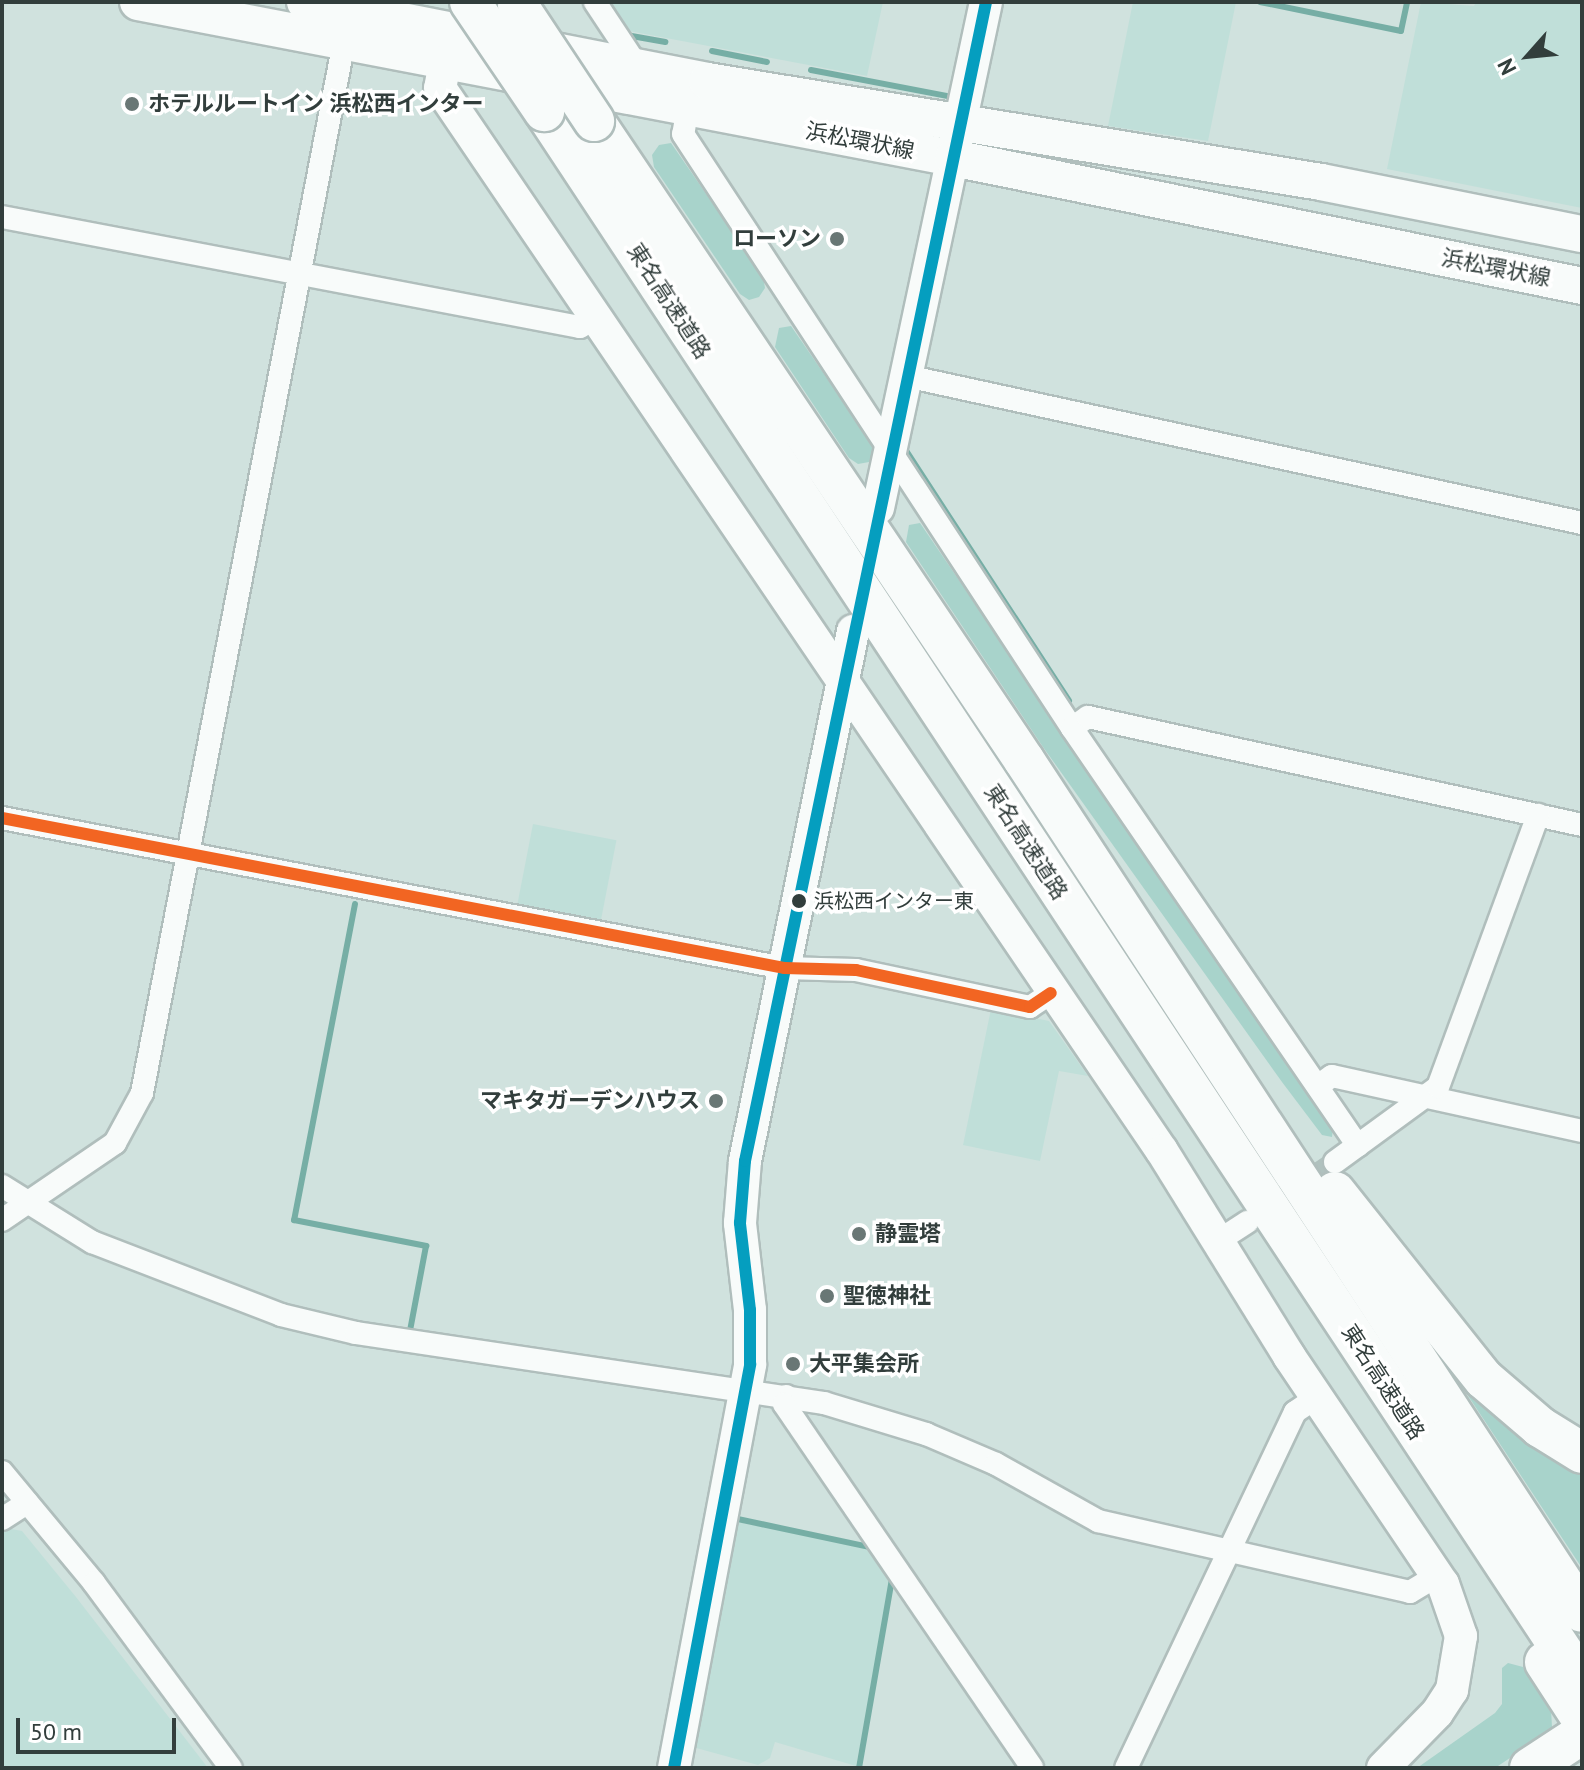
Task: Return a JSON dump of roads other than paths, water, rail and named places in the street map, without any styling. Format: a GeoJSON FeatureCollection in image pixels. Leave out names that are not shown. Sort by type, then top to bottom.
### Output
{"type":"FeatureCollection","features":[{"type":"Feature","properties":{"kind":"highway","name":"東名高速道路"},"geometry":{"type":"LineString","coordinates":[[470,2],[1582,1681]]}},
{"type":"Feature","properties":{"kind":"highway","name":"東名高速道路"},"geometry":{"type":"LineString","coordinates":[[517,4],[1024,760],[1582,1612]]}},
{"type":"Feature","properties":{"kind":"highway"},"geometry":{"type":"LineString","coordinates":[[1024,760],[1263,1096],[1409,1288],[1511,1405],[1582,1453]]}},
{"type":"Feature","properties":{"kind":"highway"},"geometry":{"type":"LineString","coordinates":[[1413,1428],[1579,1745],[1530,1768]]}},
{"type":"Feature","properties":{"kind":"main road","name":"浜松環状線"},"geometry":{"type":"LineString","coordinates":[[138,2],[688,107],[956,142],[1321,182],[1582,234]]}},
{"type":"Feature","properties":{"kind":"main road","name":"浜松環状線"},"geometry":{"type":"LineString","coordinates":[[305,2],[379,9],[1582,286]]}},
{"type":"Feature","properties":{"kind":"street"},"geometry":{"type":"LineString","coordinates":[[595,2],[638,67]]}},
{"type":"Feature","properties":{"kind":"street"},"geometry":{"type":"LineString","coordinates":[[878,508],[986,2]]}},
{"type":"Feature","properties":{"kind":"street"},"geometry":{"type":"LineString","coordinates":[[2,1220],[115,1143],[136,1111],[344,42]]}},
{"type":"Feature","properties":{"kind":"street"},"geometry":{"type":"LineString","coordinates":[[445,61],[440,88],[1218,1241],[1317,1397],[1438,1575],[1456,1609],[1460,1664],[1437,1713],[1383,1768]]}},
{"type":"Feature","properties":{"kind":"street"},"geometry":{"type":"LineString","coordinates":[[688,107],[683,134],[1072,728],[1358,1146]]}},
{"type":"Feature","properties":{"kind":"street"},"geometry":{"type":"LineString","coordinates":[[2,217],[580,327],[595,318]]}},
{"type":"Feature","properties":{"kind":"street"},"geometry":{"type":"LineString","coordinates":[[906,376],[1582,523]]}},
{"type":"Feature","properties":{"kind":"street"},"geometry":{"type":"LineString","coordinates":[[674,1768],[746,1390],[750,1310],[740,1192],[853,631]]}},
{"type":"Feature","properties":{"kind":"street"},"geometry":{"type":"LineString","coordinates":[[1072,728],[1088,717],[1582,825]]}},
{"type":"Feature","properties":{"kind":"street"},"geometry":{"type":"LineString","coordinates":[[1335,1162],[1429,1097],[1438,1087],[1538,815]]}},
{"type":"Feature","properties":{"kind":"street"},"geometry":{"type":"LineString","coordinates":[[2,818],[784,968],[856,970],[1030,1007],[1051,993]]}},
{"type":"Feature","properties":{"kind":"street"},"geometry":{"type":"LineString","coordinates":[[1318,1086],[1332,1076],[1582,1131]]}},
{"type":"Feature","properties":{"kind":"street"},"geometry":{"type":"LineString","coordinates":[[2,1186],[92,1242],[281,1315],[356,1333],[786,1396],[926,1434],[996,1464],[1098,1521],[1410,1592],[1438,1575]]}},
{"type":"Feature","properties":{"kind":"street"},"geometry":{"type":"LineString","coordinates":[[1218,1241],[1247,1222]]}},
{"type":"Feature","properties":{"kind":"street"},"geometry":{"type":"LineString","coordinates":[[786,1396],[784,1404],[1032,1768]]}},
{"type":"Feature","properties":{"kind":"street"},"geometry":{"type":"LineString","coordinates":[[1126,1768],[1295,1412],[1317,1397]]}},
{"type":"Feature","properties":{"kind":"street"},"geometry":{"type":"LineString","coordinates":[[2,1472],[219,1745],[231,1768]]}},
{"type":"Feature","properties":{"kind":"street"},"geometry":{"type":"LineString","coordinates":[[2,1519],[27,1503]]}},
{"type":"Feature","properties":{"kind":"waterway"},"geometry":{"type":"LineString","coordinates":[[1260,2],[1401,31],[1407,2]]}},
{"type":"Feature","properties":{"kind":"waterway"},"geometry":{"type":"LineString","coordinates":[[626,35],[665,42]]}},
{"type":"Feature","properties":{"kind":"waterway"},"geometry":{"type":"LineString","coordinates":[[712,51],[767,62]]}},
{"type":"Feature","properties":{"kind":"waterway"},"geometry":{"type":"LineString","coordinates":[[811,70],[947,96]]}},
{"type":"Feature","properties":{"kind":"waterway"},"geometry":{"type":"LineString","coordinates":[[903,446],[1069,701]]}},
{"type":"Feature","properties":{"kind":"waterway"},"geometry":{"type":"LineString","coordinates":[[355,904],[294,1220],[426,1246],[410,1331]]}},
{"type":"Feature","properties":{"kind":"waterway"},"geometry":{"type":"LineString","coordinates":[[733,1518],[870,1547]]}},
{"type":"Feature","properties":{"kind":"waterway"},"geometry":{"type":"LineString","coordinates":[[859,1768],[892,1579]]}},
{"type":"Feature","properties":{"kind":"tunnel"},"geometry":{"type":"LineString","coordinates":[[1260,1213],[1335,1162]]}},
{"type":"Feature","properties":{"kind":"place","name":"ホテルルートイン 浜松西インター"},"geometry":{"type":"Point","coordinates":[132,104]}},
{"type":"Feature","properties":{"kind":"place","name":"ローソン"},"geometry":{"type":"Point","coordinates":[837,239]}},
{"type":"Feature","properties":{"kind":"place","name":"浜松西インター東"},"geometry":{"type":"Point","coordinates":[799,901]}},
{"type":"Feature","properties":{"kind":"place","name":"マキタガーデンハウス"},"geometry":{"type":"Point","coordinates":[716,1101]}},
{"type":"Feature","properties":{"kind":"place","name":"静霊塔"},"geometry":{"type":"Point","coordinates":[859,1234]}},
{"type":"Feature","properties":{"kind":"place","name":"聖徳神社"},"geometry":{"type":"Point","coordinates":[827,1296]}},
{"type":"Feature","properties":{"kind":"place","name":"大平集会所"},"geometry":{"type":"Point","coordinates":[793,1364]}}]}
